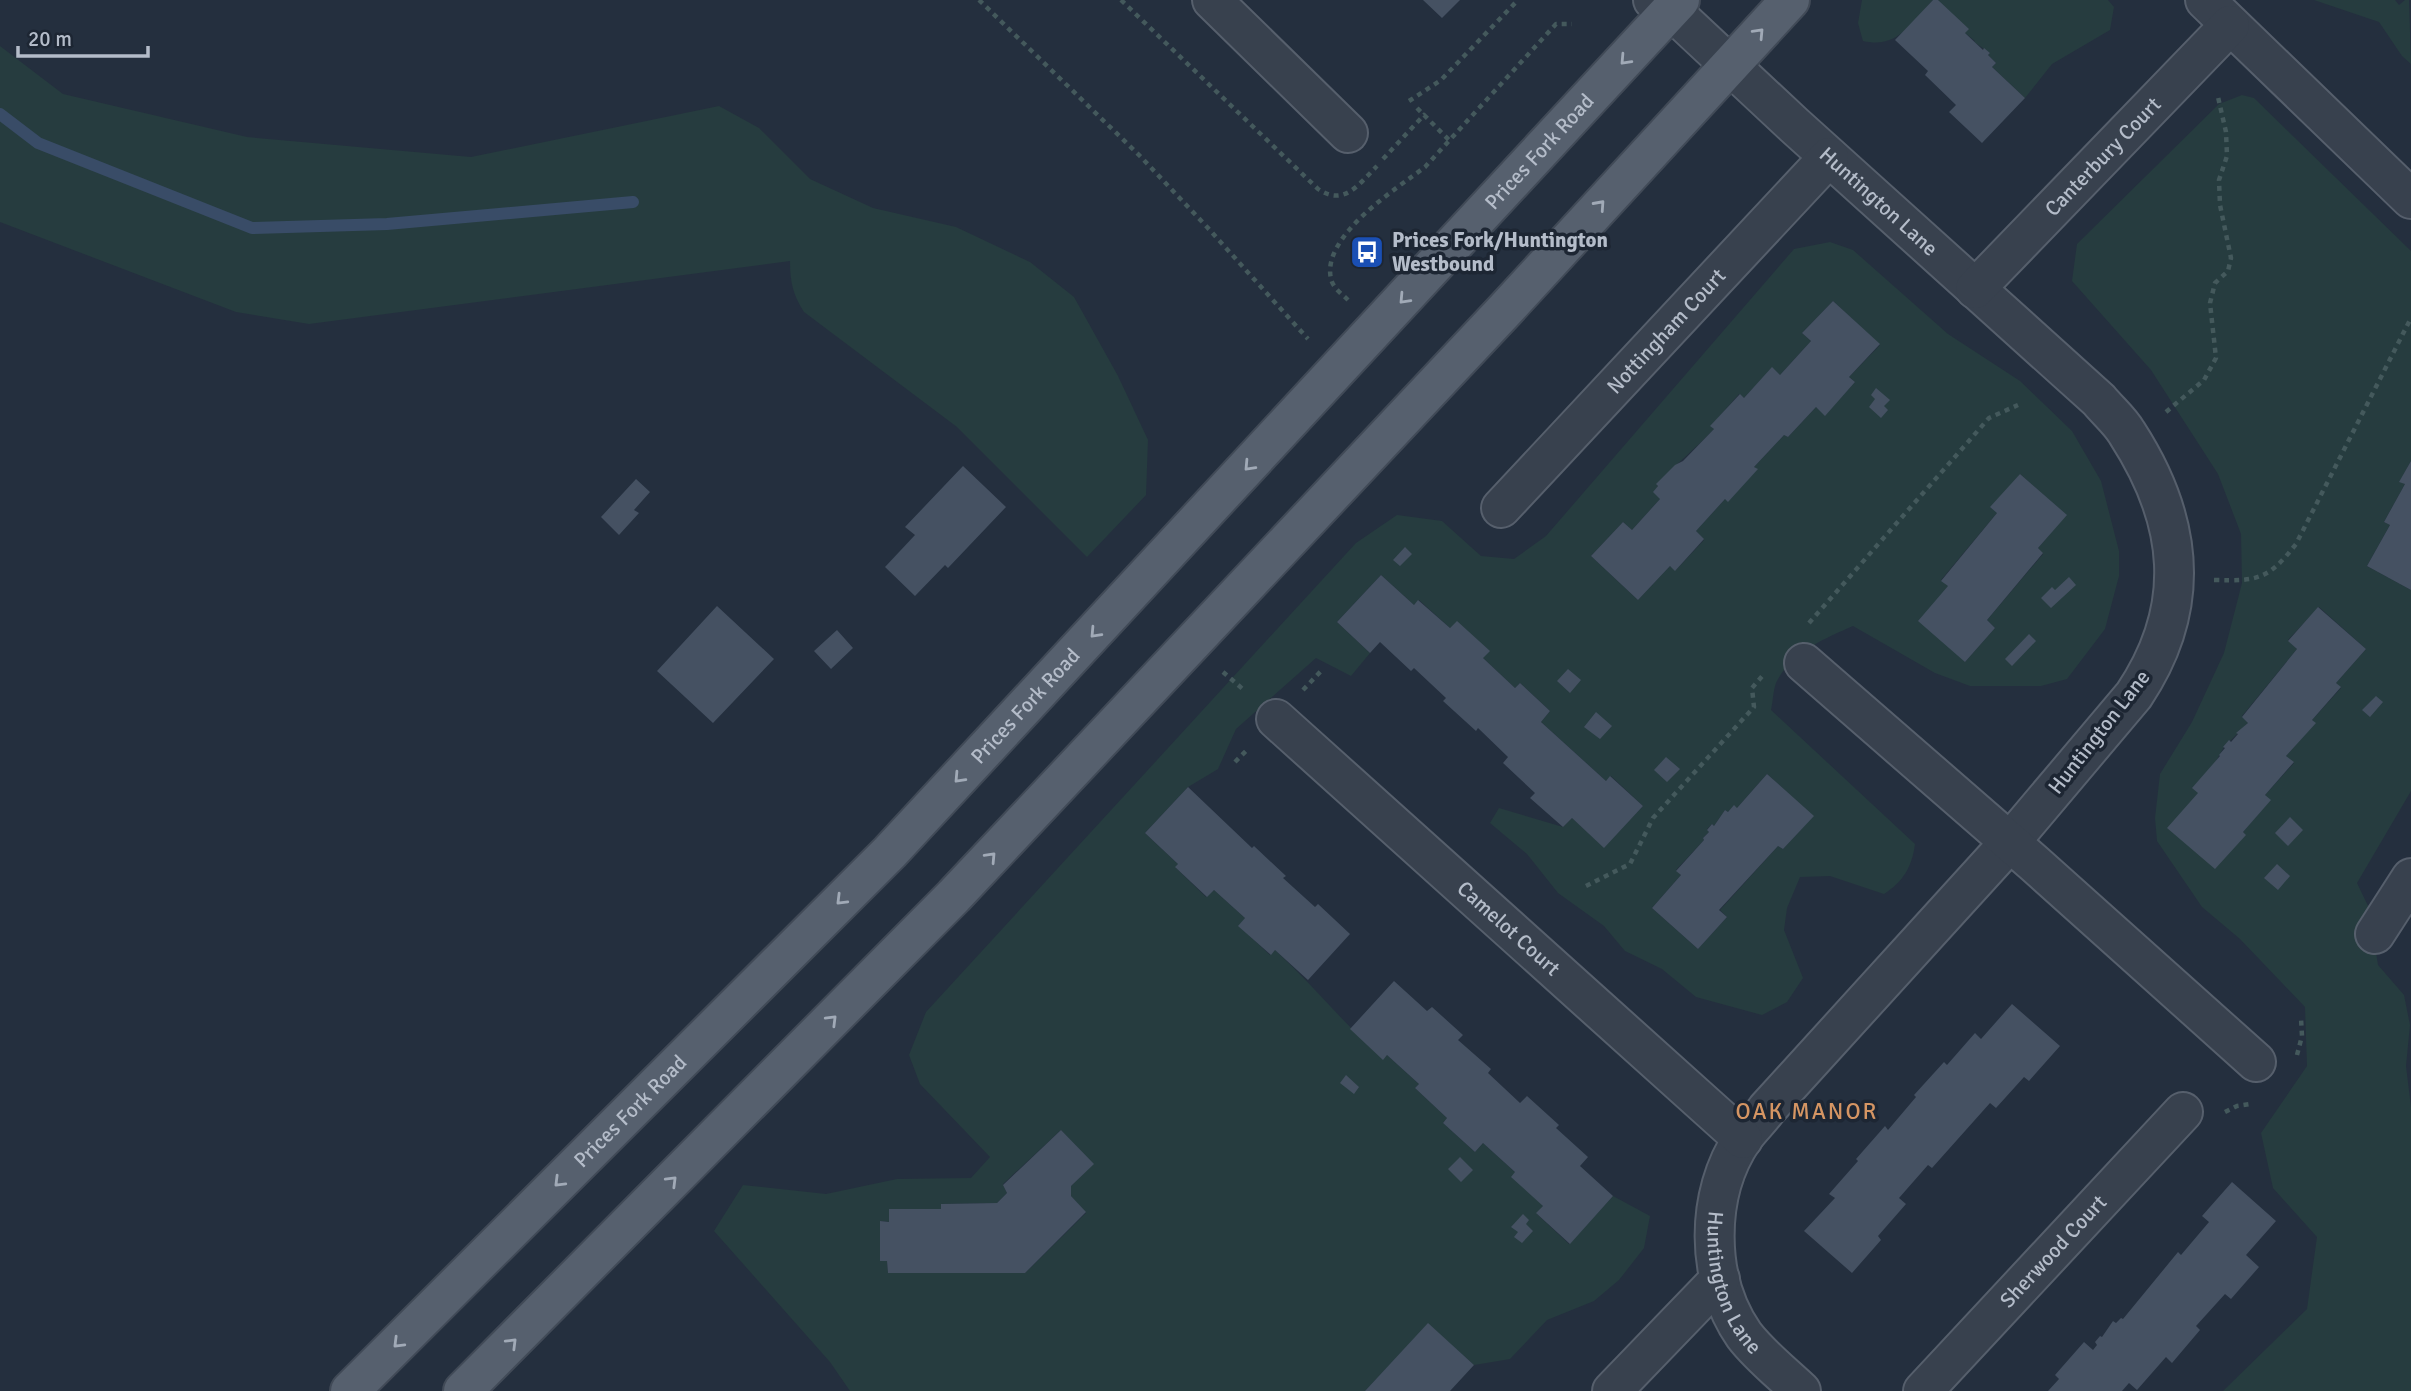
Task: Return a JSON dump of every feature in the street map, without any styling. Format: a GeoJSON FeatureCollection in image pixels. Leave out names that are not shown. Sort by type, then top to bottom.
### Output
{"type":"FeatureCollection","features":[{"type":"Feature","properties":{"kind":"main road"},"geometry":{"type":"LineString","coordinates":[[463,1391],[954,896],[1505,310],[1790,0]]}},
{"type":"Feature","properties":{"kind":"main road","name":"Prices Fork Road"},"geometry":{"type":"LineString","coordinates":[[350,1391],[890,852],[1668,2]]}},
{"type":"Feature","properties":{"kind":"street"},"geometry":{"type":"LineString","coordinates":[[1212,0],[1348,133]]}},
{"type":"Feature","properties":{"kind":"street","name":"Huntington Lane"},"geometry":{"type":"LineString","coordinates":[[1668,2],[1729,65],[2099,400],[2126,431],[2157,486],[2174,551],[2173,605],[2161,648],[2134,695],[2010,842],[1743,1139],[1726,1172],[1717,1205],[1715,1255],[1729,1308],[1745,1335],[1760,1353],[1801,1391]]}},
{"type":"Feature","properties":{"kind":"street","name":"Canterbury Court"},"geometry":{"type":"LineString","coordinates":[[1975,289],[2218,13],[2411,200]]}},
{"type":"Feature","properties":{"kind":"street","name":"Nottingham Court"},"geometry":{"type":"LineString","coordinates":[[1501,508],[1829,157]]}},
{"type":"Feature","properties":{"kind":"street"},"geometry":{"type":"LineString","coordinates":[[1804,663],[2010,842],[2256,1062]]}},
{"type":"Feature","properties":{"kind":"street","name":"Camelot Court"},"geometry":{"type":"LineString","coordinates":[[1262,706],[1743,1139]]}},
{"type":"Feature","properties":{"kind":"street"},"geometry":{"type":"LineString","coordinates":[[2375,934],[2411,878]]}},
{"type":"Feature","properties":{"kind":"street","name":"Sherwood Court"},"geometry":{"type":"LineString","coordinates":[[1923,1391],[2183,1111]]}},
{"type":"Feature","properties":{"kind":"street"},"geometry":{"type":"LineString","coordinates":[[1612,1391],[1720,1279]]}},
{"type":"Feature","properties":{"kind":"path"},"geometry":{"type":"LineString","coordinates":[[979,0],[1140,156],[1312,344]]}},
{"type":"Feature","properties":{"kind":"path"},"geometry":{"type":"LineString","coordinates":[[1409,101],[1441,80],[1518,0]]}},
{"type":"Feature","properties":{"kind":"path"},"geometry":{"type":"LineString","coordinates":[[1350,302],[1336,289],[1331,279],[1336,248],[1349,230],[1399,185],[1425,167],[1556,23],[1572,23]]}},
{"type":"Feature","properties":{"kind":"path"},"geometry":{"type":"LineString","coordinates":[[2166,412],[2204,380],[2216,358],[2210,303],[2215,283],[2228,271],[2231,258],[2220,205],[2219,180],[2227,156],[2225,132],[2215,87]]}},
{"type":"Feature","properties":{"kind":"path"},"geometry":{"type":"LineString","coordinates":[[1417,108],[1424,115]]}},
{"type":"Feature","properties":{"kind":"path"},"geometry":{"type":"LineString","coordinates":[[2211,579],[2251,581],[2281,563],[2296,544],[2411,318]]}},
{"type":"Feature","properties":{"kind":"path"},"geometry":{"type":"LineString","coordinates":[[1220,669],[1262,706]]}},
{"type":"Feature","properties":{"kind":"green space"},"geometry":{"type":"Polygon","coordinates":[[[1862,0],[1933,0],[1895,38],[1875,42],[1863,41],[1858,23],[1862,0]]]}},
{"type":"Feature","properties":{"kind":"green space"},"geometry":{"type":"Polygon","coordinates":[[[1938,0],[2108,0],[2114,7],[2110,30],[2052,64],[2025,98],[1992,67],[1996,63],[1988,55],[1990,53],[1965,33],[1938,0]]]}},
{"type":"Feature","properties":{"kind":"green space"},"geometry":{"type":"Polygon","coordinates":[[[2314,0],[2395,0],[2399,5],[2409,0],[2411,64],[2402,56],[2379,22],[2314,0]]]}},
{"type":"Feature","properties":{"kind":"green space"},"geometry":{"type":"Polygon","coordinates":[[[0,46],[63,94],[247,137],[471,157],[719,106],[759,128],[810,179],[873,208],[956,227],[1030,262],[1074,297],[1118,376],[1148,440],[1146,495],[1087,557],[957,427],[804,312],[793,288],[790,261],[309,324],[236,312],[0,222],[0,46]]]}},
{"type":"Feature","properties":{"kind":"green space"},"geometry":{"type":"Polygon","coordinates":[[[2242,95],[2254,98],[2411,251],[2411,461],[2400,481],[2405,484],[2384,522],[2390,525],[2367,566],[2411,590],[2411,791],[2357,883],[2369,908],[2378,965],[2404,995],[2410,1025],[2406,1066],[2411,1107],[2411,1391],[2223,1391],[2307,1309],[2317,1237],[2273,1188],[2261,1133],[2307,1066],[2305,1007],[2240,939],[2202,907],[2157,841],[2155,818],[2160,774],[2192,722],[2224,653],[2242,583],[2241,534],[2218,474],[2151,370],[2072,281],[2077,244],[2219,104],[2242,95]],[[2319,607],[2288,640],[2297,649],[2242,716],[2248,723],[2224,747],[2198,793],[2245,835],[2243,832],[2270,800],[2265,795],[2294,763],[2286,756],[2315,723],[2312,720],[2341,688],[2336,683],[2366,649],[2319,607]]]}},
{"type":"Feature","properties":{"kind":"green space"},"geometry":{"type":"Polygon","coordinates":[[[1830,242],[1853,250],[1948,334],[2020,381],[2072,431],[2101,481],[2119,551],[2119,576],[2105,629],[2067,679],[2041,686],[1970,686],[1935,673],[1853,626],[1809,648],[1782,672],[1775,686],[1771,710],[1915,844],[1906,873],[1884,894],[1830,876],[1800,877],[1787,908],[1784,930],[1803,978],[1787,1002],[1762,1015],[1696,997],[1662,969],[1625,951],[1604,926],[1558,893],[1527,854],[1490,823],[1499,808],[1563,827],[1572,818],[1604,847],[1643,806],[1611,776],[1606,781],[1541,722],[1550,711],[1520,683],[1515,688],[1483,658],[1457,622],[1450,628],[1419,600],[1414,605],[1381,575],[1337,622],[1370,653],[1351,676],[1316,658],[1236,729],[1218,769],[1188,787],[1145,833],[1178,864],[1176,868],[1206,897],[1214,890],[1245,918],[1239,926],[1270,955],[1275,950],[1369,1046],[1383,1059],[1387,1055],[1419,1084],[1415,1088],[1447,1118],[1443,1123],[1475,1152],[1483,1143],[1515,1172],[1543,1206],[1537,1214],[1569,1244],[1613,1196],[1650,1216],[1644,1248],[1619,1280],[1594,1301],[1547,1320],[1510,1359],[1474,1365],[1428,1324],[1365,1391],[850,1391],[830,1362],[714,1231],[743,1185],[826,1194],[897,1179],[971,1178],[990,1157],[920,1084],[909,1055],[926,1012],[1356,543],[1397,515],[1442,521],[1481,556],[1514,559],[1546,536],[1794,249],[1830,242]],[[1833,301],[1802,333],[1811,341],[1780,375],[1772,368],[1744,398],[1739,394],[1711,426],[1714,429],[1657,484],[1660,499],[1632,530],[1623,522],[1591,556],[1638,600],[1670,566],[1676,570],[1704,540],[1696,531],[1725,499],[1728,501],[1757,469],[1754,467],[1784,435],[1788,437],[1816,407],[1825,415],[1855,382],[1849,377],[1880,345],[1833,301]],[[2020,474],[1997,513],[1941,580],[1948,586],[1965,662],[1995,628],[1987,620],[2043,554],[2038,548],[2066,515],[2020,474]],[[1767,774],[1737,808],[1734,806],[1728,812],[1725,810],[1714,826],[1712,824],[1707,829],[1709,832],[1704,840],[1676,870],[1681,875],[1652,908],[1698,949],[1727,917],[1720,910],[1778,846],[1783,849],[1813,816],[1767,774]],[[1061,1130],[1003,1184],[1007,1193],[997,1203],[942,1204],[941,1209],[889,1209],[889,1222],[881,1221],[880,1261],[887,1261],[888,1272],[1025,1273],[1086,1213],[1071,1196],[1071,1186],[1093,1164],[1061,1130]]]}},
{"type":"Feature","properties":{"kind":"building"},"geometry":{"type":"Polygon","coordinates":[[[1423,0],[1460,0],[1442,18],[1423,0]]]}},
{"type":"Feature","properties":{"kind":"building"},"geometry":{"type":"Polygon","coordinates":[[[1933,0],[1938,0],[1969,29],[1965,33],[1990,53],[1988,55],[1996,63],[1992,67],[2025,98],[1982,143],[1949,112],[1956,105],[1925,75],[1928,71],[1895,40],[1933,0]]]}},
{"type":"Feature","properties":{"kind":"building"},"geometry":{"type":"Polygon","coordinates":[[[1833,301],[1880,344],[1849,377],[1855,382],[1825,416],[1816,407],[1788,437],[1784,435],[1754,467],[1758,469],[1728,502],[1725,499],[1696,531],[1704,539],[1675,571],[1670,566],[1638,600],[1591,556],[1623,522],[1632,530],[1660,499],[1653,492],[1658,486],[1656,484],[1714,429],[1710,426],[1740,394],[1744,398],[1772,367],[1780,375],[1811,341],[1802,333],[1833,301]]]}},
{"type":"Feature","properties":{"kind":"building"},"geometry":{"type":"Polygon","coordinates":[[[1876,388],[1890,400],[1884,406],[1888,410],[1881,418],[1869,407],[1875,399],[1871,395],[1876,388]]]}},
{"type":"Feature","properties":{"kind":"building"},"geometry":{"type":"Polygon","coordinates":[[[2411,461],[2411,590],[2367,566],[2390,525],[2384,522],[2405,484],[2399,482],[2411,461]]]}},
{"type":"Feature","properties":{"kind":"building"},"geometry":{"type":"Polygon","coordinates":[[[963,466],[1006,507],[948,568],[945,565],[915,596],[885,567],[915,535],[905,527],[963,466]]]}},
{"type":"Feature","properties":{"kind":"building"},"geometry":{"type":"Polygon","coordinates":[[[2020,474],[2067,515],[2038,548],[2043,553],[1987,620],[1995,628],[1965,662],[1918,621],[1948,586],[1941,581],[1997,513],[1990,507],[2020,474]]]}},
{"type":"Feature","properties":{"kind":"building"},"geometry":{"type":"Polygon","coordinates":[[[636,479],[650,492],[634,510],[639,513],[619,535],[601,517],[636,479]]]}},
{"type":"Feature","properties":{"kind":"building"},"geometry":{"type":"Polygon","coordinates":[[[1405,547],[1412,554],[1400,566],[1393,560],[1405,547]]]}},
{"type":"Feature","properties":{"kind":"building"},"geometry":{"type":"Polygon","coordinates":[[[1381,575],[1414,605],[1418,600],[1450,628],[1457,621],[1490,651],[1483,658],[1515,688],[1520,683],[1550,711],[1541,722],[1606,781],[1610,776],[1643,806],[1604,848],[1572,818],[1563,827],[1530,798],[1535,793],[1503,763],[1508,757],[1478,728],[1476,731],[1443,701],[1446,698],[1414,668],[1411,671],[1380,642],[1370,653],[1337,622],[1381,575]]]}},
{"type":"Feature","properties":{"kind":"building"},"geometry":{"type":"Polygon","coordinates":[[[2069,577],[2076,585],[2051,608],[2041,598],[2052,587],[2055,590],[2069,577]]]}},
{"type":"Feature","properties":{"kind":"building"},"geometry":{"type":"Polygon","coordinates":[[[717,606],[774,659],[713,723],[657,671],[717,606]]]}},
{"type":"Feature","properties":{"kind":"building"},"geometry":{"type":"Polygon","coordinates":[[[2318,607],[2366,649],[2336,683],[2341,687],[2312,720],[2316,723],[2286,756],[2294,762],[2265,795],[2271,800],[2243,832],[2246,835],[2215,869],[2167,828],[2198,793],[2192,788],[2220,756],[2225,748],[2223,747],[2248,723],[2242,717],[2297,649],[2288,641],[2318,607]]]}},
{"type":"Feature","properties":{"kind":"building"},"geometry":{"type":"Polygon","coordinates":[[[837,630],[853,648],[831,669],[814,651],[837,630]]]}},
{"type":"Feature","properties":{"kind":"building"},"geometry":{"type":"Polygon","coordinates":[[[2029,634],[2036,641],[2012,666],[2005,659],[2029,634]]]}},
{"type":"Feature","properties":{"kind":"building"},"geometry":{"type":"Polygon","coordinates":[[[1568,669],[1581,680],[1570,693],[1557,681],[1568,669]]]}},
{"type":"Feature","properties":{"kind":"building"},"geometry":{"type":"Polygon","coordinates":[[[2376,696],[2383,702],[2370,717],[2362,710],[2376,696]]]}},
{"type":"Feature","properties":{"kind":"building"},"geometry":{"type":"Polygon","coordinates":[[[1596,712],[1612,726],[1600,739],[1584,727],[1596,712]]]}},
{"type":"Feature","properties":{"kind":"building"},"geometry":{"type":"Polygon","coordinates":[[[1666,757],[1680,769],[1667,782],[1654,770],[1666,757]]]}},
{"type":"Feature","properties":{"kind":"building"},"geometry":{"type":"Polygon","coordinates":[[[1767,774],[1814,816],[1783,849],[1778,846],[1719,910],[1727,917],[1698,949],[1652,908],[1681,875],[1676,871],[1704,840],[1712,824],[1714,826],[1725,810],[1728,812],[1734,805],[1737,808],[1767,774]]]}},
{"type":"Feature","properties":{"kind":"building"},"geometry":{"type":"Polygon","coordinates":[[[1188,787],[1252,848],[1254,846],[1286,876],[1283,878],[1315,907],[1318,904],[1350,934],[1308,980],[1275,950],[1271,955],[1238,926],[1245,918],[1214,890],[1207,897],[1175,867],[1178,864],[1145,833],[1188,787]]]}},
{"type":"Feature","properties":{"kind":"building"},"geometry":{"type":"Polygon","coordinates":[[[2290,817],[2303,830],[2288,846],[2275,833],[2290,817]]]}},
{"type":"Feature","properties":{"kind":"building"},"geometry":{"type":"Polygon","coordinates":[[[2277,864],[2290,876],[2278,890],[2264,878],[2277,864]]]}},
{"type":"Feature","properties":{"kind":"building"},"geometry":{"type":"Polygon","coordinates":[[[1394,981],[1427,1011],[1432,1007],[1463,1035],[1458,1040],[1491,1069],[1488,1073],[1520,1103],[1527,1096],[1559,1125],[1556,1128],[1588,1157],[1580,1166],[1613,1196],[1570,1244],[1536,1213],[1543,1206],[1511,1177],[1515,1172],[1483,1143],[1475,1152],[1443,1123],[1447,1118],[1415,1088],[1419,1084],[1387,1055],[1383,1060],[1350,1029],[1394,981]]]}},
{"type":"Feature","properties":{"kind":"building"},"geometry":{"type":"Polygon","coordinates":[[[2012,1004],[2060,1046],[2029,1081],[2024,1077],[1996,1108],[1990,1103],[1932,1168],[1928,1165],[1899,1198],[1906,1204],[1878,1236],[1881,1240],[1852,1273],[1804,1231],[1835,1198],[1829,1194],[1885,1126],[1888,1130],[1916,1097],[1914,1095],[1944,1062],[1947,1065],[1975,1033],[1981,1039],[2012,1004]]]}},
{"type":"Feature","properties":{"kind":"building"},"geometry":{"type":"Polygon","coordinates":[[[1346,1075],[1359,1087],[1354,1094],[1340,1083],[1346,1075]]]}},
{"type":"Feature","properties":{"kind":"building"},"geometry":{"type":"Polygon","coordinates":[[[1061,1130],[1094,1164],[1071,1186],[1071,1196],[1086,1212],[1025,1273],[888,1273],[887,1261],[880,1261],[880,1221],[889,1222],[889,1209],[941,1209],[941,1204],[997,1203],[1007,1193],[1003,1185],[1061,1130]]]}},
{"type":"Feature","properties":{"kind":"building"},"geometry":{"type":"Polygon","coordinates":[[[1460,1157],[1473,1170],[1461,1182],[1448,1169],[1460,1157]]]}},
{"type":"Feature","properties":{"kind":"building"},"geometry":{"type":"Polygon","coordinates":[[[2232,1182],[2276,1221],[2246,1255],[2259,1267],[2231,1299],[2225,1294],[2196,1326],[2200,1330],[2172,1363],[2166,1357],[2137,1390],[2129,1383],[2122,1391],[2048,1391],[2059,1379],[2055,1375],[2084,1342],[2093,1350],[2097,1345],[2095,1342],[2113,1321],[2116,1323],[2123,1319],[2178,1252],[2181,1255],[2209,1222],[2202,1216],[2232,1182]]]}},
{"type":"Feature","properties":{"kind":"building"},"geometry":{"type":"Polygon","coordinates":[[[1523,1214],[1529,1220],[1526,1224],[1533,1231],[1522,1243],[1514,1237],[1518,1232],[1511,1227],[1523,1214]]]}},
{"type":"Feature","properties":{"kind":"building"},"geometry":{"type":"Polygon","coordinates":[[[1428,1323],[1474,1365],[1450,1391],[1365,1391],[1428,1323]]]}},
{"type":"Feature","properties":{"kind":"waterway"},"geometry":{"type":"LineString","coordinates":[[0,114],[38,143],[252,228],[387,224],[633,202]]}},
{"type":"Feature","properties":{"kind":"place","name":"Prices Fork/Huntington Westbound"},"geometry":{"type":"Point","coordinates":[1367,252]}},
{"type":"Feature","properties":{"kind":"district","name":"OAK MANOR"},"geometry":{"type":"Point","coordinates":[1807,1111]}}]}
